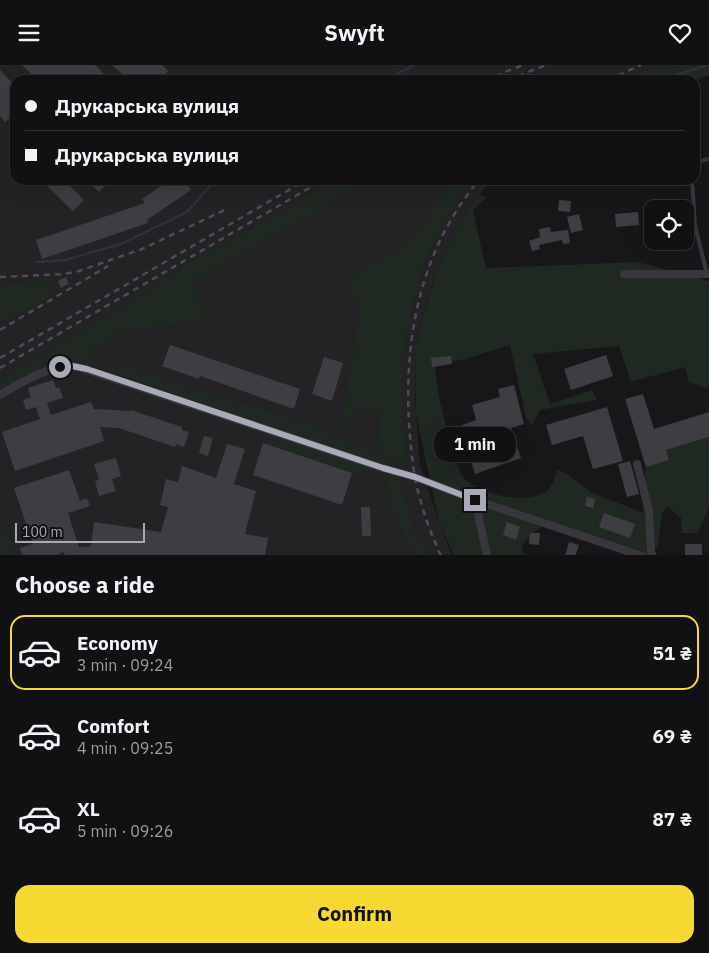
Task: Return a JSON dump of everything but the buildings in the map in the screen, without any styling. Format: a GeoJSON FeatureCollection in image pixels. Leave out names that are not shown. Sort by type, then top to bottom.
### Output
{"type":"FeatureCollection","features":[{"type":"Feature","properties":{"kind":"street"},"geometry":{"type":"LineString","coordinates":[[624,274],[708,274]]}},
{"type":"Feature","properties":{"kind":"street"},"geometry":{"type":"LineString","coordinates":[[0,395],[40,374],[60,367],[72,366],[415,477],[475,500],[642,555]]}},
{"type":"Feature","properties":{"kind":"street"},"geometry":{"type":"LineString","coordinates":[[637,464],[649,511],[651,553],[653,555]]}},
{"type":"Feature","properties":{"kind":"street"},"geometry":{"type":"LineString","coordinates":[[475,500],[487,555]]}},
{"type":"Feature","properties":{"kind":"lane"},"geometry":{"type":"LineString","coordinates":[[692,185],[695,225],[708,274]]}},
{"type":"Feature","properties":{"kind":"shaded area"},"geometry":{"type":"Polygon","coordinates":[[[0,65],[709,65],[709,75],[700,78],[700,75],[10,75],[10,185],[487,185],[459,222],[433,280],[415,346],[415,403],[420,465],[452,555],[0,555],[0,65]]]}},
{"type":"Feature","properties":{"kind":"shaded area"},"geometry":{"type":"Polygon","coordinates":[[[668,65],[709,65],[709,75],[700,77],[700,75],[633,75],[668,65]]]}},
{"type":"Feature","properties":{"kind":"shaded area"},"geometry":{"type":"Polygon","coordinates":[[[328,185],[359,185],[282,232],[191,282],[209,319],[121,332],[93,349],[95,361],[87,370],[60,367],[0,395],[0,379],[148,291],[147,286],[328,185]]]}},
{"type":"Feature","properties":{"kind":"shaded area"},"geometry":{"type":"Polygon","coordinates":[[[451,185],[467,185],[443,222],[423,266],[412,306],[402,356],[402,409],[407,466],[384,456],[386,466],[352,473],[271,446],[271,428],[109,371],[116,363],[319,427],[339,439],[361,305],[343,280],[408,243],[451,185]],[[360,408],[339,439],[378,452],[379,413],[360,408]]]}},
{"type":"Feature","properties":{"kind":"shaded area"},"geometry":{"type":"Polygon","coordinates":[[[480,194],[486,198],[473,210],[486,268],[638,262],[709,281],[709,383],[708,389],[689,382],[685,367],[631,382],[619,346],[533,354],[550,404],[592,390],[597,400],[540,410],[532,426],[526,418],[510,345],[435,366],[442,411],[458,467],[463,477],[480,489],[491,493],[516,498],[529,497],[539,495],[548,490],[553,483],[557,469],[570,476],[590,492],[644,513],[642,498],[646,467],[666,450],[709,437],[709,507],[698,533],[682,533],[681,518],[667,506],[662,514],[658,546],[647,555],[544,523],[521,546],[525,555],[454,555],[439,522],[416,414],[415,346],[435,275],[459,222],[480,194]]]}},
{"type":"Feature","properties":{"kind":"shaded area"},"geometry":{"type":"Polygon","coordinates":[[[52,280],[55,288],[45,300],[0,322],[0,285],[52,280]]]}},
{"type":"Feature","properties":{"kind":"shaded area"},"geometry":{"type":"Polygon","coordinates":[[[389,470],[398,475],[413,527],[428,555],[416,555],[385,500],[389,470]]]}},
{"type":"Feature","properties":{"kind":"shaded area"},"geometry":{"type":"Polygon","coordinates":[[[0,531],[12,540],[17,555],[0,555],[0,531]]]}},
{"type":"Feature","properties":{"kind":"waterway"},"geometry":{"type":"LineString","coordinates":[[395,75],[414,65]]}},
{"type":"Feature","properties":{"kind":"waterway"},"geometry":{"type":"LineString","coordinates":[[675,75],[709,65]]}},
{"type":"Feature","properties":{"kind":"waterway"},"geometry":{"type":"LineString","coordinates":[[37,262],[65,260],[121,244],[187,212],[211,185]]}},
{"type":"Feature","properties":{"kind":"railway"},"geometry":{"type":"LineString","coordinates":[[498,75],[523,65]]}},
{"type":"Feature","properties":{"kind":"railway"},"geometry":{"type":"LineString","coordinates":[[521,75],[546,65]]}},
{"type":"Feature","properties":{"kind":"railway"},"geometry":{"type":"LineString","coordinates":[[619,75],[641,65]]}},
{"type":"Feature","properties":{"kind":"railway"},"geometry":{"type":"LineString","coordinates":[[0,358],[297,185]]}},
{"type":"Feature","properties":{"kind":"railway"},"geometry":{"type":"LineString","coordinates":[[0,368],[314,185]]}},
{"type":"Feature","properties":{"kind":"railway"},"geometry":{"type":"LineString","coordinates":[[441,555],[425,516],[414,473],[409,423],[408,390],[410,358],[420,295],[430,264],[443,235],[459,207],[475,185]]}},
{"type":"Feature","properties":{"kind":"railway"},"geometry":{"type":"LineString","coordinates":[[0,277],[64,274],[79,271],[142,249],[229,208]]}},
{"type":"Feature","properties":{"kind":"railway"},"geometry":{"type":"LineString","coordinates":[[0,330],[108,266]]}},
{"type":"Feature","properties":{"kind":"route"},"geometry":{"type":"LineString","coordinates":[[60,367],[72,366],[87,369],[415,477],[475,500]]}}]}
